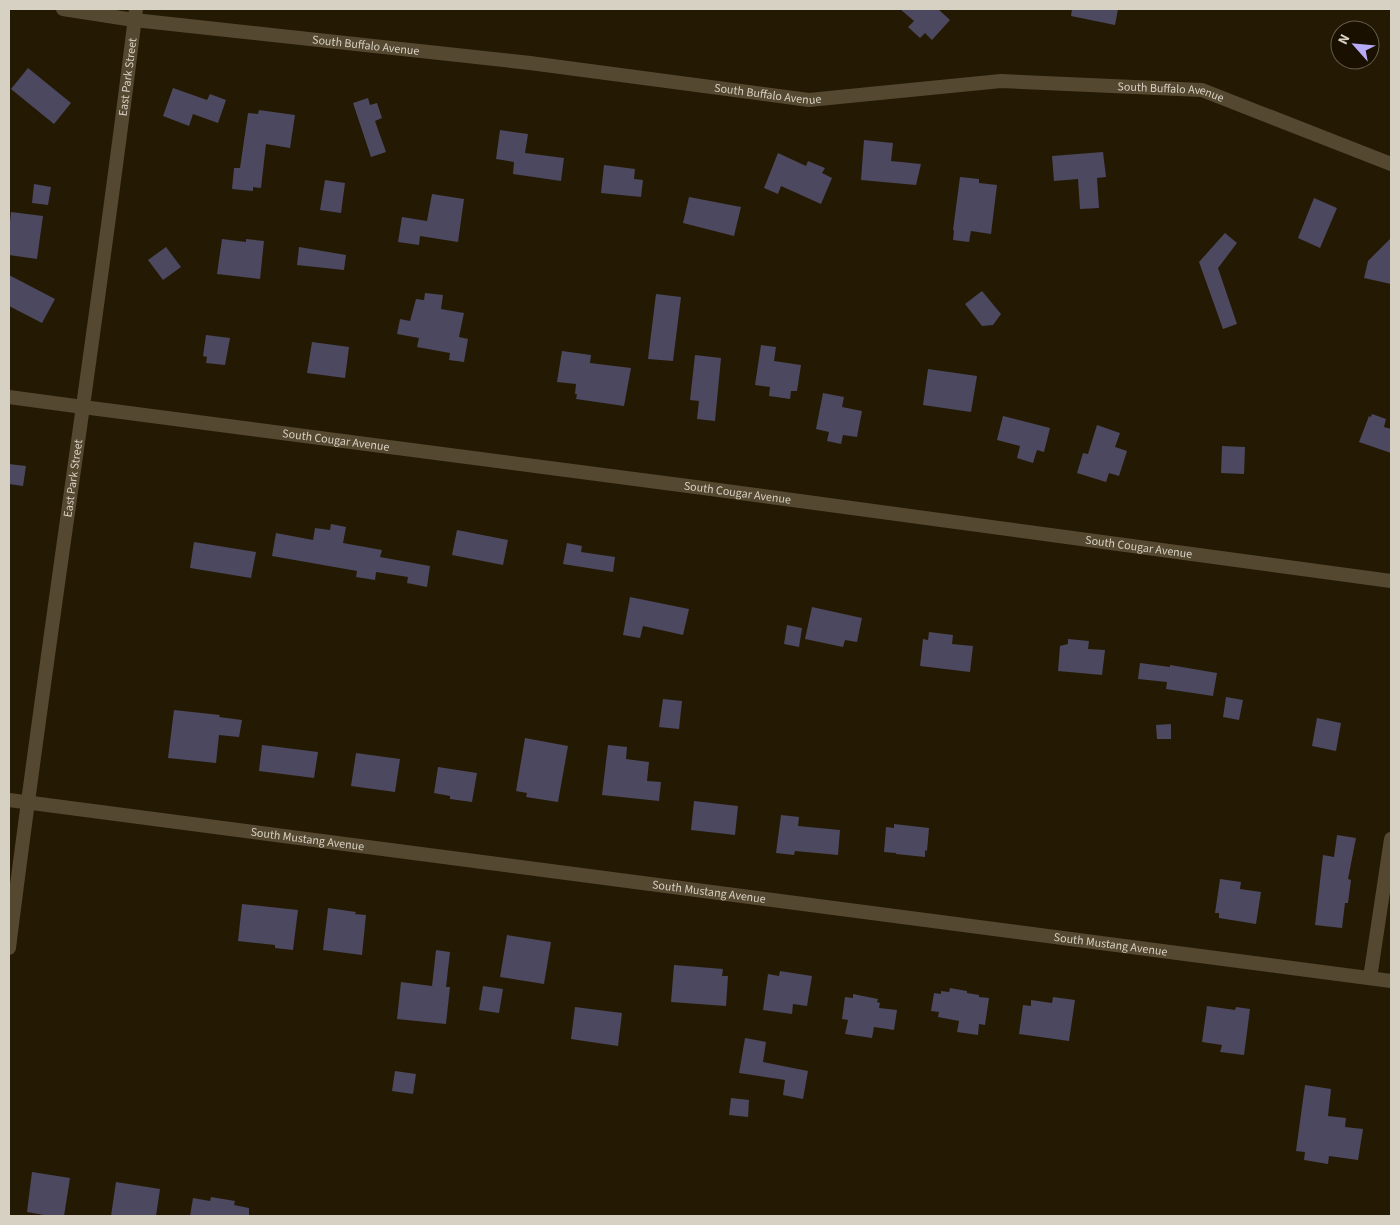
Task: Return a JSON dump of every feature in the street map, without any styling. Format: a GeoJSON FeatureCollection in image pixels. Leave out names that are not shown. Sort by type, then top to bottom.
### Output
{"type":"FeatureCollection","features":[{"type":"Feature","properties":{"kind":"street","name":"South Buffalo Avenue"},"geometry":{"type":"LineString","coordinates":[[63,9],[135,14],[809,100],[1000,81],[1202,90],[1391,164]]}},
{"type":"Feature","properties":{"kind":"street","name":"East Park Street"},"geometry":{"type":"LineString","coordinates":[[9,948],[27,803],[135,14]]}},
{"type":"Feature","properties":{"kind":"street","name":"South Cougar Avenue"},"geometry":{"type":"LineString","coordinates":[[9,397],[711,489],[1391,582]]}},
{"type":"Feature","properties":{"kind":"street","name":"South Mustang Avenue"},"geometry":{"type":"LineString","coordinates":[[9,800],[1391,981]]}},
{"type":"Feature","properties":{"kind":"street"},"geometry":{"type":"LineString","coordinates":[[1370,978],[1391,840]]}},
{"type":"Feature","properties":{"kind":"building"},"geometry":{"type":"Polygon","coordinates":[[[900,9],[938,9],[950,20],[932,40],[925,33],[920,38],[908,27],[914,21],[900,9]]]}},
{"type":"Feature","properties":{"kind":"building"},"geometry":{"type":"Polygon","coordinates":[[[1072,9],[1118,9],[1115,25],[1071,16],[1072,9]]]}},
{"type":"Feature","properties":{"kind":"building"},"geometry":{"type":"Polygon","coordinates":[[[28,68],[71,103],[54,124],[11,89],[28,68]]]}},
{"type":"Feature","properties":{"kind":"building"},"geometry":{"type":"Polygon","coordinates":[[[173,88],[207,100],[210,94],[226,100],[218,123],[193,114],[189,126],[163,116],[173,88]]]}},
{"type":"Feature","properties":{"kind":"building"},"geometry":{"type":"Polygon","coordinates":[[[368,98],[370,105],[377,103],[382,118],[375,121],[386,152],[371,157],[353,103],[368,98]]]}},
{"type":"Feature","properties":{"kind":"building"},"geometry":{"type":"Polygon","coordinates":[[[259,110],[295,115],[290,148],[266,144],[261,188],[253,187],[253,191],[232,189],[234,168],[240,168],[248,113],[258,114],[259,110]]]}},
{"type":"Feature","properties":{"kind":"building"},"geometry":{"type":"Polygon","coordinates":[[[500,130],[528,134],[525,153],[564,158],[561,181],[513,174],[514,162],[496,159],[500,130]]]}},
{"type":"Feature","properties":{"kind":"building"},"geometry":{"type":"Polygon","coordinates":[[[864,140],[893,143],[891,161],[921,164],[916,185],[861,180],[864,140]]]}},
{"type":"Feature","properties":{"kind":"building"},"geometry":{"type":"Polygon","coordinates":[[[1103,152],[1106,177],[1097,178],[1099,208],[1080,209],[1078,179],[1054,181],[1052,156],[1103,152]]]}},
{"type":"Feature","properties":{"kind":"building"},"geometry":{"type":"Polygon","coordinates":[[[778,153],[806,166],[808,161],[825,168],[822,173],[832,178],[821,204],[781,186],[778,194],[764,188],[778,153]]]}},
{"type":"Feature","properties":{"kind":"building"},"geometry":{"type":"Polygon","coordinates":[[[604,165],[635,169],[634,179],[643,180],[641,197],[601,193],[604,165]]]}},
{"type":"Feature","properties":{"kind":"building"},"geometry":{"type":"Polygon","coordinates":[[[960,177],[979,179],[979,183],[997,185],[991,234],[971,231],[969,242],[953,240],[960,177]]]}},
{"type":"Feature","properties":{"kind":"building"},"geometry":{"type":"Polygon","coordinates":[[[325,180],[345,183],[341,213],[320,210],[325,180]]]}},
{"type":"Feature","properties":{"kind":"building"},"geometry":{"type":"Polygon","coordinates":[[[34,184],[51,187],[48,205],[32,203],[34,184]]]}},
{"type":"Feature","properties":{"kind":"building"},"geometry":{"type":"Polygon","coordinates":[[[432,194],[464,199],[458,242],[420,236],[419,245],[398,242],[402,217],[427,221],[432,194]]]}},
{"type":"Feature","properties":{"kind":"building"},"geometry":{"type":"Polygon","coordinates":[[[689,197],[741,207],[734,236],[683,223],[689,197]]]}},
{"type":"Feature","properties":{"kind":"building"},"geometry":{"type":"Polygon","coordinates":[[[1314,198],[1337,208],[1320,248],[1298,238],[1314,198]]]}},
{"type":"Feature","properties":{"kind":"building"},"geometry":{"type":"Polygon","coordinates":[[[11,212],[43,216],[37,259],[9,255],[11,212]]]}},
{"type":"Feature","properties":{"kind":"building"},"geometry":{"type":"Polygon","coordinates":[[[1225,233],[1237,243],[1218,268],[1237,324],[1223,329],[1199,262],[1225,233]]]}},
{"type":"Feature","properties":{"kind":"building"},"geometry":{"type":"Polygon","coordinates":[[[1391,238],[1391,284],[1364,278],[1368,261],[1391,238]]]}},
{"type":"Feature","properties":{"kind":"building"},"geometry":{"type":"Polygon","coordinates":[[[222,239],[246,242],[246,239],[264,241],[260,279],[217,274],[222,239]]]}},
{"type":"Feature","properties":{"kind":"building"},"geometry":{"type":"Polygon","coordinates":[[[166,247],[181,267],[163,280],[148,260],[166,247]]]}},
{"type":"Feature","properties":{"kind":"building"},"geometry":{"type":"Polygon","coordinates":[[[299,247],[346,255],[344,270],[297,265],[299,247]]]}},
{"type":"Feature","properties":{"kind":"building"},"geometry":{"type":"Polygon","coordinates":[[[9,275],[55,299],[42,323],[9,306],[9,275]]]}},
{"type":"Feature","properties":{"kind":"building"},"geometry":{"type":"Polygon","coordinates":[[[982,291],[1001,314],[993,325],[982,326],[965,304],[982,291]]]}},
{"type":"Feature","properties":{"kind":"building"},"geometry":{"type":"Polygon","coordinates":[[[425,293],[443,295],[441,309],[464,313],[459,337],[468,339],[464,362],[449,360],[450,353],[417,347],[419,338],[397,334],[400,319],[410,321],[416,299],[424,300],[425,293]]]}},
{"type":"Feature","properties":{"kind":"building"},"geometry":{"type":"Polygon","coordinates":[[[656,294],[681,297],[673,361],[648,359],[656,294]]]}},
{"type":"Feature","properties":{"kind":"building"},"geometry":{"type":"Polygon","coordinates":[[[206,335],[230,338],[225,365],[206,363],[207,357],[203,356],[206,335]]]}},
{"type":"Feature","properties":{"kind":"building"},"geometry":{"type":"Polygon","coordinates":[[[312,342],[349,347],[345,378],[307,373],[312,342]]]}},
{"type":"Feature","properties":{"kind":"building"},"geometry":{"type":"Polygon","coordinates":[[[761,345],[776,347],[774,361],[801,365],[797,391],[791,391],[790,399],[769,396],[770,387],[755,385],[761,345]]]}},
{"type":"Feature","properties":{"kind":"building"},"geometry":{"type":"Polygon","coordinates":[[[562,351],[591,355],[590,363],[631,368],[624,406],[576,399],[576,384],[557,382],[562,351]]]}},
{"type":"Feature","properties":{"kind":"building"},"geometry":{"type":"Polygon","coordinates":[[[695,355],[721,358],[715,421],[697,419],[699,401],[690,400],[695,355]]]}},
{"type":"Feature","properties":{"kind":"building"},"geometry":{"type":"Polygon","coordinates":[[[928,369],[977,376],[971,412],[923,405],[928,369]]]}},
{"type":"Feature","properties":{"kind":"building"},"geometry":{"type":"Polygon","coordinates":[[[823,393],[844,397],[842,407],[862,411],[857,437],[843,435],[841,444],[827,441],[829,432],[816,429],[823,393]]]}},
{"type":"Feature","properties":{"kind":"building"},"geometry":{"type":"Polygon","coordinates":[[[1372,414],[1386,419],[1384,427],[1391,429],[1391,453],[1359,442],[1369,416],[1371,417],[1372,414]]]}},
{"type":"Feature","properties":{"kind":"building"},"geometry":{"type":"Polygon","coordinates":[[[1003,416],[1050,428],[1044,452],[1037,450],[1033,463],[1017,458],[1020,446],[997,440],[1003,416]]]}},
{"type":"Feature","properties":{"kind":"building"},"geometry":{"type":"Polygon","coordinates":[[[1097,425],[1120,433],[1115,447],[1127,451],[1119,476],[1109,473],[1106,482],[1077,473],[1083,453],[1088,454],[1097,425]]]}},
{"type":"Feature","properties":{"kind":"building"},"geometry":{"type":"Polygon","coordinates":[[[1222,446],[1245,447],[1244,474],[1221,473],[1222,446]]]}},
{"type":"Feature","properties":{"kind":"building"},"geometry":{"type":"Polygon","coordinates":[[[9,464],[26,466],[23,486],[9,484],[9,464]]]}},
{"type":"Feature","properties":{"kind":"building"},"geometry":{"type":"Polygon","coordinates":[[[331,524],[346,527],[343,543],[382,550],[380,557],[430,566],[427,587],[407,583],[408,577],[376,572],[375,580],[356,577],[357,571],[272,556],[276,533],[313,540],[315,528],[330,530],[331,524]]]}},
{"type":"Feature","properties":{"kind":"building"},"geometry":{"type":"Polygon","coordinates":[[[457,530],[508,540],[503,565],[452,555],[457,530]]]}},
{"type":"Feature","properties":{"kind":"building"},"geometry":{"type":"Polygon","coordinates":[[[194,542],[256,552],[251,578],[190,568],[194,542]]]}},
{"type":"Feature","properties":{"kind":"building"},"geometry":{"type":"Polygon","coordinates":[[[567,543],[582,546],[581,552],[615,557],[613,572],[563,564],[567,543]]]}},
{"type":"Feature","properties":{"kind":"building"},"geometry":{"type":"Polygon","coordinates":[[[630,597],[689,609],[683,635],[643,626],[640,638],[623,635],[630,597]]]}},
{"type":"Feature","properties":{"kind":"building"},"geometry":{"type":"Polygon","coordinates":[[[812,607],[862,618],[857,642],[845,640],[843,647],[805,639],[812,607]]]}},
{"type":"Feature","properties":{"kind":"building"},"geometry":{"type":"Polygon","coordinates":[[[787,625],[802,628],[799,647],[784,644],[787,625]]]}},
{"type":"Feature","properties":{"kind":"building"},"geometry":{"type":"Polygon","coordinates":[[[929,632],[953,635],[952,644],[973,646],[970,672],[920,666],[923,639],[928,640],[929,632]]]}},
{"type":"Feature","properties":{"kind":"building"},"geometry":{"type":"Polygon","coordinates":[[[1068,639],[1089,641],[1088,649],[1105,650],[1102,675],[1058,671],[1060,646],[1068,644],[1068,639]]]}},
{"type":"Feature","properties":{"kind":"building"},"geometry":{"type":"Polygon","coordinates":[[[1140,663],[1170,667],[1170,665],[1217,673],[1213,696],[1166,689],[1167,682],[1138,679],[1140,663]]]}},
{"type":"Feature","properties":{"kind":"building"},"geometry":{"type":"Polygon","coordinates":[[[1226,697],[1243,700],[1239,720],[1223,717],[1226,697]]]}},
{"type":"Feature","properties":{"kind":"building"},"geometry":{"type":"Polygon","coordinates":[[[663,699],[682,701],[679,729],[659,727],[663,699]]]}},
{"type":"Feature","properties":{"kind":"building"},"geometry":{"type":"Polygon","coordinates":[[[174,710],[220,715],[219,717],[242,720],[239,737],[219,735],[216,763],[168,758],[174,710]]]}},
{"type":"Feature","properties":{"kind":"building"},"geometry":{"type":"Polygon","coordinates":[[[1317,718],[1341,723],[1336,751],[1312,746],[1317,718]]]}},
{"type":"Feature","properties":{"kind":"building"},"geometry":{"type":"Polygon","coordinates":[[[1171,724],[1171,739],[1157,739],[1156,725],[1171,724]]]}},
{"type":"Feature","properties":{"kind":"building"},"geometry":{"type":"Polygon","coordinates":[[[525,738],[568,746],[558,802],[526,797],[527,793],[516,791],[525,738]]]}},
{"type":"Feature","properties":{"kind":"building"},"geometry":{"type":"Polygon","coordinates":[[[262,745],[318,752],[314,778],[259,771],[262,745]]]}},
{"type":"Feature","properties":{"kind":"building"},"geometry":{"type":"Polygon","coordinates":[[[608,745],[627,747],[626,759],[649,762],[647,781],[661,782],[659,801],[602,795],[608,745]]]}},
{"type":"Feature","properties":{"kind":"building"},"geometry":{"type":"Polygon","coordinates":[[[356,753],[400,759],[395,792],[351,786],[356,753]]]}},
{"type":"Feature","properties":{"kind":"building"},"geometry":{"type":"Polygon","coordinates":[[[438,767],[477,773],[472,802],[450,799],[450,796],[434,793],[438,767]]]}},
{"type":"Feature","properties":{"kind":"building"},"geometry":{"type":"Polygon","coordinates":[[[694,801],[738,806],[735,835],[691,830],[694,801]]]}},
{"type":"Feature","properties":{"kind":"building"},"geometry":{"type":"Polygon","coordinates":[[[781,815],[799,817],[798,826],[840,830],[838,855],[795,851],[794,855],[776,853],[781,815]]]}},
{"type":"Feature","properties":{"kind":"building"},"geometry":{"type":"Polygon","coordinates":[[[894,824],[929,828],[925,857],[884,852],[886,827],[894,828],[894,824]]]}},
{"type":"Feature","properties":{"kind":"building"},"geometry":{"type":"Polygon","coordinates":[[[1337,835],[1356,838],[1348,879],[1351,880],[1348,903],[1345,903],[1342,928],[1315,925],[1323,855],[1334,857],[1337,835]]]}},
{"type":"Feature","properties":{"kind":"building"},"geometry":{"type":"Polygon","coordinates":[[[1220,879],[1241,882],[1240,889],[1261,892],[1256,924],[1219,918],[1219,913],[1215,913],[1220,879]]]}},
{"type":"Feature","properties":{"kind":"building"},"geometry":{"type":"Polygon","coordinates":[[[242,904],[298,910],[293,950],[275,948],[275,945],[238,941],[242,904]]]}},
{"type":"Feature","properties":{"kind":"building"},"geometry":{"type":"Polygon","coordinates":[[[328,908],[366,915],[362,955],[323,950],[328,908]]]}},
{"type":"Feature","properties":{"kind":"building"},"geometry":{"type":"Polygon","coordinates":[[[507,935],[551,942],[544,984],[500,977],[507,935]]]}},
{"type":"Feature","properties":{"kind":"building"},"geometry":{"type":"Polygon","coordinates":[[[436,950],[450,952],[446,987],[450,987],[446,1024],[397,1019],[401,982],[432,986],[436,950]]]}},
{"type":"Feature","properties":{"kind":"building"},"geometry":{"type":"Polygon","coordinates":[[[674,965],[723,969],[722,976],[728,976],[726,1006],[671,1002],[674,965]]]}},
{"type":"Feature","properties":{"kind":"building"},"geometry":{"type":"Polygon","coordinates":[[[780,971],[812,976],[807,1006],[793,1004],[792,1014],[763,1010],[768,974],[779,976],[780,971]]]}},
{"type":"Feature","properties":{"kind":"building"},"geometry":{"type":"Polygon","coordinates":[[[483,986],[503,989],[499,1013],[479,1010],[483,986]]]}},
{"type":"Feature","properties":{"kind":"building"},"geometry":{"type":"Polygon","coordinates":[[[950,988],[967,991],[967,993],[979,995],[979,997],[989,998],[985,1025],[979,1024],[978,1035],[957,1032],[959,1021],[938,1017],[939,1012],[931,1011],[934,993],[941,994],[941,991],[949,992],[950,988]]]}},
{"type":"Feature","properties":{"kind":"building"},"geometry":{"type":"Polygon","coordinates":[[[853,994],[878,999],[877,1002],[880,1003],[879,1008],[897,1010],[894,1030],[874,1027],[872,1038],[845,1034],[848,1020],[842,1019],[845,997],[853,998],[853,994]]]}},
{"type":"Feature","properties":{"kind":"building"},"geometry":{"type":"Polygon","coordinates":[[[1053,997],[1075,1000],[1069,1041],[1019,1034],[1023,1005],[1031,1006],[1031,1000],[1052,1003],[1053,997]]]}},
{"type":"Feature","properties":{"kind":"building"},"geometry":{"type":"Polygon","coordinates":[[[1207,1006],[1235,1010],[1236,1007],[1250,1009],[1244,1055],[1220,1052],[1222,1045],[1202,1042],[1207,1006]]]}},
{"type":"Feature","properties":{"kind":"building"},"geometry":{"type":"Polygon","coordinates":[[[575,1007],[622,1013],[618,1046],[571,1039],[575,1007]]]}},
{"type":"Feature","properties":{"kind":"building"},"geometry":{"type":"Polygon","coordinates":[[[745,1038],[766,1042],[763,1062],[808,1071],[803,1099],[783,1095],[785,1080],[739,1073],[745,1038]]]}},
{"type":"Feature","properties":{"kind":"building"},"geometry":{"type":"Polygon","coordinates":[[[395,1071],[416,1074],[413,1094],[392,1091],[395,1071]]]}},
{"type":"Feature","properties":{"kind":"building"},"geometry":{"type":"Polygon","coordinates":[[[1305,1085],[1331,1089],[1328,1116],[1346,1118],[1345,1127],[1363,1129],[1358,1160],[1329,1156],[1328,1164],[1304,1160],[1305,1152],[1296,1151],[1305,1085]]]}},
{"type":"Feature","properties":{"kind":"building"},"geometry":{"type":"Polygon","coordinates":[[[731,1098],[749,1100],[748,1117],[729,1115],[731,1098]]]}},
{"type":"Feature","properties":{"kind":"building"},"geometry":{"type":"Polygon","coordinates":[[[32,1172],[70,1178],[64,1216],[44,1216],[27,1212],[32,1172]]]}},
{"type":"Feature","properties":{"kind":"building"},"geometry":{"type":"Polygon","coordinates":[[[116,1182],[160,1189],[156,1216],[111,1216],[116,1182]]]}},
{"type":"Feature","properties":{"kind":"building"},"geometry":{"type":"Polygon","coordinates":[[[211,1197],[235,1201],[234,1205],[249,1208],[249,1216],[190,1216],[193,1198],[210,1201],[211,1197]]]}}]}
